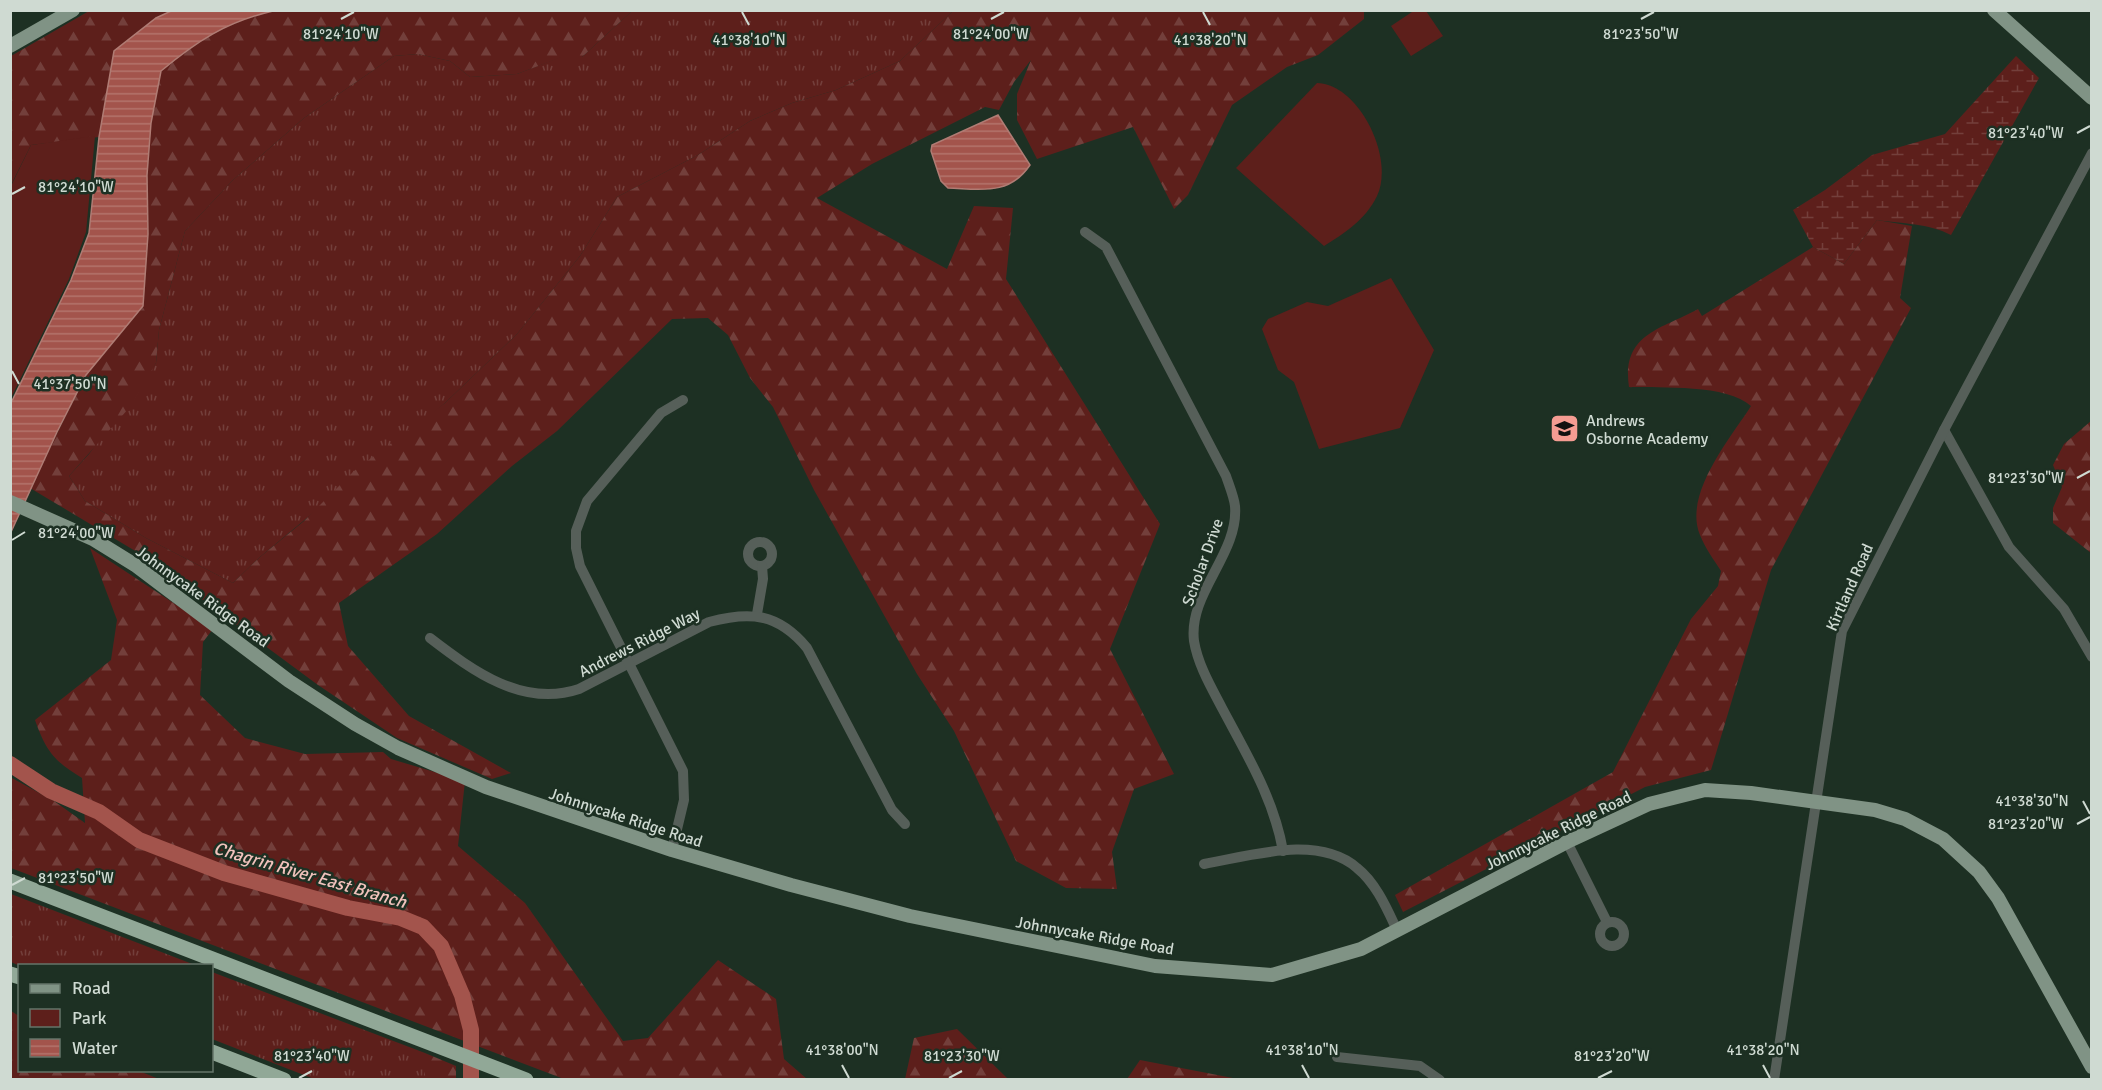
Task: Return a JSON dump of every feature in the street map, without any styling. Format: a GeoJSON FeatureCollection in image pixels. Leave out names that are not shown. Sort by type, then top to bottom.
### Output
{"type":"FeatureCollection","features":[{"type":"Feature","properties":{"kind":"highway"},"geometry":{"type":"LineString","coordinates":[[10,881],[525,1079]]}},
{"type":"Feature","properties":{"kind":"highway"},"geometry":{"type":"LineString","coordinates":[[213,1052],[284,1080]]}},
{"type":"Feature","properties":{"kind":"main road"},"geometry":{"type":"LineString","coordinates":[[10,46],[73,10]]}},
{"type":"Feature","properties":{"kind":"main road"},"geometry":{"type":"LineString","coordinates":[[1994,10],[2091,98]]}},
{"type":"Feature","properties":{"kind":"main road","name":"Johnnycake Ridge Road"},"geometry":{"type":"LineString","coordinates":[[10,502],[53,520],[135,565],[289,681],[355,724],[398,748],[486,787],[672,850],[910,916],[1155,966],[1272,975],[1361,949],[1567,842],[1649,804],[1705,790],[1751,793],[1875,810],[1926,827],[1979,872],[1998,898],[2091,1067]]}},
{"type":"Feature","properties":{"kind":"street","name":"Kirtland Road"},"geometry":{"type":"LineString","coordinates":[[1774,1080],[1842,631],[1944,430],[2091,153]]}},
{"type":"Feature","properties":{"kind":"street","name":"Scholar Drive"},"geometry":{"type":"LineString","coordinates":[[1085,232],[1106,247],[1226,476],[1235,506],[1233,529],[1199,606],[1194,639],[1201,666],[1267,793],[1278,825],[1283,851]]}},
{"type":"Feature","properties":{"kind":"street"},"geometry":{"type":"LineString","coordinates":[[672,850],[684,800],[683,771],[580,566],[576,548],[576,531],[579,516],[599,484],[661,413],[683,400]]}},
{"type":"Feature","properties":{"kind":"street"},"geometry":{"type":"LineString","coordinates":[[1944,430],[2009,547],[2064,609],[2091,657]]}},
{"type":"Feature","properties":{"kind":"street"},"geometry":{"type":"LineString","coordinates":[[762,566],[763,579],[757,614],[792,632],[807,648],[892,810],[905,824]]}},
{"type":"Feature","properties":{"kind":"street","name":"Andrews Ridge Way"},"geometry":{"type":"LineString","coordinates":[[430,639],[479,672],[523,692],[543,696],[562,695],[579,689],[709,622],[732,615],[757,614]]}},
{"type":"Feature","properties":{"kind":"street"},"geometry":{"type":"LineString","coordinates":[[1567,842],[1607,922]]}},
{"type":"Feature","properties":{"kind":"street"},"geometry":{"type":"LineString","coordinates":[[1204,864],[1283,851],[1335,854],[1357,867],[1374,888],[1397,930]]}},
{"type":"Feature","properties":{"kind":"street"},"geometry":{"type":"LineString","coordinates":[[1337,1057],[1420,1065],[1440,1080]]}},
{"type":"Feature","properties":{"kind":"green space"},"geometry":{"type":"Polygon","coordinates":[[[273,10],[632,11],[582,57],[562,57],[517,74],[470,77],[450,61],[418,54],[394,56],[304,118],[233,180],[185,231],[159,330],[156,363],[129,408],[69,476],[85,501],[146,538],[233,583],[260,557],[304,521],[354,471],[445,403],[517,334],[580,256],[617,197],[698,155],[750,121],[792,103],[836,90],[900,61],[953,11],[1364,11],[1364,19],[1318,55],[1287,67],[1232,105],[1188,195],[1174,209],[1133,127],[1037,159],[1017,120],[1017,94],[1031,60],[1014,82],[999,110],[985,107],[872,164],[817,198],[947,269],[974,206],[1013,208],[1006,279],[1160,524],[1110,649],[1174,774],[1134,789],[1112,852],[1117,889],[1066,888],[1016,861],[954,731],[917,674],[814,490],[773,407],[750,378],[728,335],[708,318],[672,319],[557,431],[512,466],[437,534],[339,603],[348,646],[409,716],[511,773],[492,779],[397,738],[318,685],[142,555],[30,488],[86,375],[143,306],[148,234],[147,175],[151,123],[161,71],[187,50],[213,34],[241,20],[273,10]]]}},
{"type":"Feature","properties":{"kind":"green space"},"geometry":{"type":"Polygon","coordinates":[[[1415,10],[1426,11],[1443,36],[1411,56],[1391,26],[1415,10]]]}},
{"type":"Feature","properties":{"kind":"green space"},"geometry":{"type":"Polygon","coordinates":[[[89,11],[171,11],[156,18],[114,51],[99,137],[31,145],[12,183],[11,56],[89,11]]]}},
{"type":"Feature","properties":{"kind":"green space"},"geometry":{"type":"Polygon","coordinates":[[[632,11],[953,11],[900,61],[836,90],[792,103],[750,121],[698,155],[617,197],[580,256],[517,334],[445,403],[260,557],[233,583],[146,538],[85,501],[69,476],[89,454],[156,363],[159,330],[185,231],[233,180],[304,118],[394,56],[418,54],[450,61],[470,77],[517,74],[563,56],[582,57],[632,11]]]}},
{"type":"Feature","properties":{"kind":"green space"},"geometry":{"type":"Polygon","coordinates":[[[2016,56],[2039,78],[1951,235],[1924,226],[1877,220],[1844,264],[1813,247],[1793,210],[1825,190],[1872,155],[1945,134],[2016,56]]]}},
{"type":"Feature","properties":{"kind":"green space"},"geometry":{"type":"Polygon","coordinates":[[[1317,83],[1332,87],[1347,96],[1359,109],[1370,126],[1381,162],[1381,180],[1377,196],[1367,212],[1354,225],[1324,246],[1236,168],[1317,83]]]}},
{"type":"Feature","properties":{"kind":"green space"},"geometry":{"type":"Polygon","coordinates":[[[95,136],[86,232],[69,279],[11,398],[11,186],[31,145],[95,136]]]}},
{"type":"Feature","properties":{"kind":"green space"},"geometry":{"type":"Polygon","coordinates":[[[1877,220],[1912,226],[1900,298],[1911,308],[1771,570],[1711,770],[1645,787],[1403,912],[1395,895],[1613,772],[1691,619],[1718,586],[1721,571],[1700,535],[1696,519],[1698,502],[1711,468],[1751,406],[1740,399],[1711,391],[1629,387],[1628,369],[1631,355],[1638,344],[1659,328],[1698,309],[1702,316],[1813,247],[1844,264],[1877,220]]]}},
{"type":"Feature","properties":{"kind":"green space"},"geometry":{"type":"Polygon","coordinates":[[[1391,278],[1434,350],[1400,428],[1319,449],[1294,382],[1278,370],[1262,329],[1268,319],[1307,302],[1328,306],[1391,278]]]}},
{"type":"Feature","properties":{"kind":"green space"},"geometry":{"type":"Polygon","coordinates":[[[2091,421],[2091,553],[2053,523],[2053,508],[2062,487],[2053,465],[2064,444],[2091,421]]]}},
{"type":"Feature","properties":{"kind":"green space"},"geometry":{"type":"Polygon","coordinates":[[[90,548],[213,629],[203,642],[200,695],[245,738],[305,754],[383,752],[391,759],[465,781],[458,846],[525,903],[623,1041],[648,1038],[718,960],[776,999],[784,1059],[807,1079],[564,1079],[11,868],[10,777],[54,801],[85,823],[82,778],[64,766],[52,754],[35,720],[111,660],[117,620],[90,548]]]}},
{"type":"Feature","properties":{"kind":"green space"},"geometry":{"type":"Polygon","coordinates":[[[11,894],[192,964],[18,965],[11,962],[11,894]]]}},
{"type":"Feature","properties":{"kind":"green space"},"geometry":{"type":"Polygon","coordinates":[[[213,972],[425,1053],[425,1079],[314,1079],[213,1039],[213,972]]]}},
{"type":"Feature","properties":{"kind":"green space"},"geometry":{"type":"Polygon","coordinates":[[[11,1011],[18,1015],[18,1072],[142,1072],[159,1079],[11,1079],[11,1011]]]}},
{"type":"Feature","properties":{"kind":"green space"},"geometry":{"type":"Polygon","coordinates":[[[957,1029],[1008,1079],[905,1079],[914,1038],[957,1029]]]}},
{"type":"Feature","properties":{"kind":"green space"},"geometry":{"type":"Polygon","coordinates":[[[425,1053],[456,1066],[456,1079],[425,1079],[425,1053]]]}},
{"type":"Feature","properties":{"kind":"green space"},"geometry":{"type":"Polygon","coordinates":[[[1140,1060],[1238,1079],[1127,1079],[1140,1060]]]}},
{"type":"Feature","properties":{"kind":"water"},"geometry":{"type":"Polygon","coordinates":[[[171,11],[273,11],[226,27],[187,51],[161,71],[151,123],[147,175],[148,234],[143,306],[86,375],[11,532],[11,403],[71,280],[89,233],[99,137],[114,51],[156,18],[171,11]]]}},
{"type":"Feature","properties":{"kind":"water"},"geometry":{"type":"Polygon","coordinates":[[[998,115],[1030,165],[1022,175],[1004,186],[983,189],[948,188],[941,181],[931,151],[932,145],[998,115]]]}},
{"type":"Feature","properties":{"kind":"waterway","name":"Chagrin River East Branch"},"geometry":{"type":"LineString","coordinates":[[10,764],[51,791],[99,812],[139,840],[224,873],[348,908],[401,918],[423,927],[441,946],[462,995],[471,1030],[471,1080]]}},
{"type":"Feature","properties":{"kind":"place","name":"Andrews Osborne Academy"},"geometry":{"type":"Point","coordinates":[1565,429]}}]}
